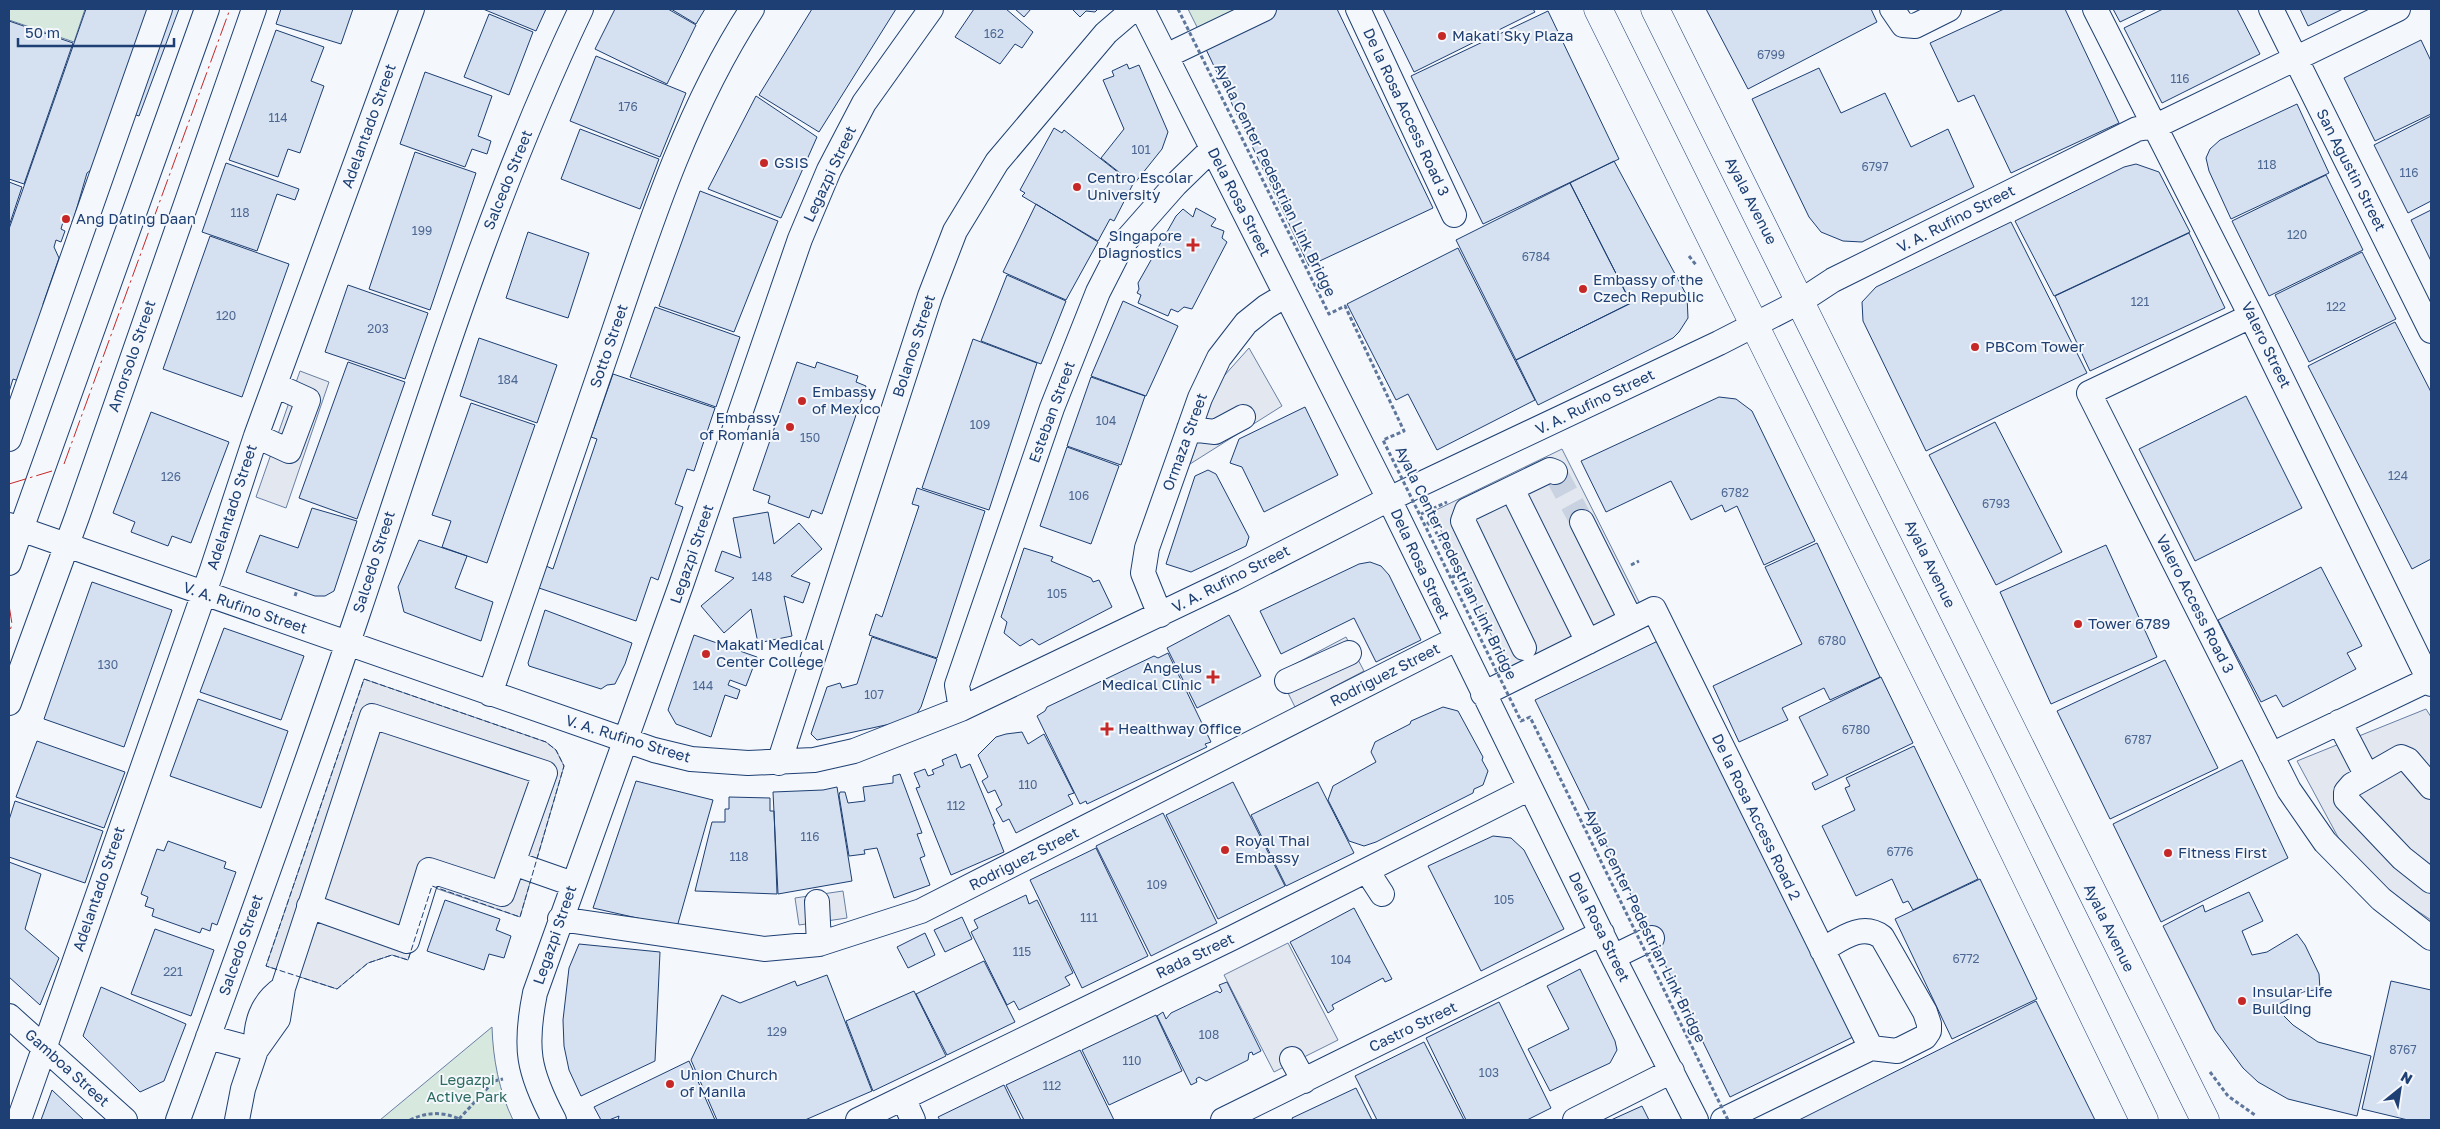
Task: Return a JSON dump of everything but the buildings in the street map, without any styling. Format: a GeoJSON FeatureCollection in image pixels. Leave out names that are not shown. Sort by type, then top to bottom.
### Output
{"type":"FeatureCollection","features":[{"type":"Feature","properties":{"kind":"main road"},"geometry":{"type":"LineString","coordinates":[[1598,9],[1977,775],[2144,1120]]}},
{"type":"Feature","properties":{"kind":"main road","name":"Ayala Avenue"},"geometry":{"type":"LineString","coordinates":[[1655,9],[2206,1120]]}},
{"type":"Feature","properties":{"kind":"street"},"geometry":{"type":"LineString","coordinates":[[9,438],[160,9]]}},
{"type":"Feature","properties":{"kind":"street"},"geometry":{"type":"LineString","coordinates":[[9,563],[15,527],[207,9]]}},
{"type":"Feature","properties":{"kind":"street","name":"Amorsolo Street"},"geometry":{"type":"LineString","coordinates":[[9,703],[254,9]]}},
{"type":"Feature","properties":{"kind":"street","name":"Adelantado Street"},"geometry":{"type":"LineString","coordinates":[[19,1120],[203,594],[256,436],[412,9]]}},
{"type":"Feature","properties":{"kind":"street","name":"Salcedo Street"},"geometry":{"type":"LineString","coordinates":[[178,1120],[347,644],[428,398],[480,252],[554,66],[581,9]]}},
{"type":"Feature","properties":{"kind":"street","name":"Sotto Street"},"geometry":{"type":"LineString","coordinates":[[490,694],[642,248],[684,138],[731,42],[752,9]]}},
{"type":"Feature","properties":{"kind":"street","name":"Legazpi Street"},"geometry":{"type":"LineString","coordinates":[[554,1120],[537,1087],[529,1054],[529,1019],[535,993],[560,919],[681,585],[800,239],[829,170],[864,104],[931,9]]}},
{"type":"Feature","properties":{"kind":"street","name":"Bolanos Street"},"geometry":{"type":"LineString","coordinates":[[779,762],[927,306],[955,231],[996,162],[1106,33],[1134,9]]}},
{"type":"Feature","properties":{"kind":"street","name":"Dela Rosa Street"},"geometry":{"type":"LineString","coordinates":[[1142,9],[1389,499],[1613,957],[1696,1120]]}},
{"type":"Feature","properties":{"kind":"street"},"geometry":{"type":"LineString","coordinates":[[1166,56],[1264,9]]}},
{"type":"Feature","properties":{"kind":"street","name":"De la Rosa Access Road 3"},"geometry":{"type":"LineString","coordinates":[[1358,9],[1454,215]]}},
{"type":"Feature","properties":{"kind":"street"},"geometry":{"type":"LineString","coordinates":[[1892,9],[1904,25],[1915,26],[1949,9]]}},
{"type":"Feature","properties":{"kind":"street","name":"Valero Street"},"geometry":{"type":"LineString","coordinates":[[2095,9],[2252,316],[2430,682]]}},
{"type":"Feature","properties":{"kind":"street","name":"San Agustin Street"},"geometry":{"type":"LineString","coordinates":[[2271,9],[2431,332]]}},
{"type":"Feature","properties":{"kind":"street","name":"V. A. Rufino Street"},"geometry":{"type":"LineString","coordinates":[[15,527],[625,741],[691,759],[748,763],[814,760],[854,751],[961,709],[1160,615],[1389,499],[1754,325],[1801,301],[1833,280],[2059,167],[2137,129],[2156,126],[2398,9]]}},
{"type":"Feature","properties":{"kind":"street","name":"Esteban Street"},"geometry":{"type":"LineString","coordinates":[[961,709],[957,684],[1052,408],[1098,292],[1122,245],[1175,185],[1212,148]]}},
{"type":"Feature","properties":{"kind":"street","name":"Ormaza Street"},"geometry":{"type":"LineString","coordinates":[[1160,615],[1143,573],[1147,548],[1200,398],[1219,358],[1246,323],[1266,307],[1286,295]]}},
{"type":"Feature","properties":{"kind":"street","name":"Valero Access Road 3"},"geometry":{"type":"LineString","coordinates":[[2252,316],[2089,393],[2289,790],[2325,842],[2381,899],[2431,938]]}},
{"type":"Feature","properties":{"kind":"street"},"geometry":{"type":"LineString","coordinates":[[256,436],[289,451],[308,400],[275,385]]}},
{"type":"Feature","properties":{"kind":"street"},"geometry":{"type":"LineString","coordinates":[[1189,429],[1215,432],[1243,417]]}},
{"type":"Feature","properties":{"kind":"street"},"geometry":{"type":"LineString","coordinates":[[1524,648],[1463,521],[1466,510],[1512,490],[1550,470],[1555,472]]}},
{"type":"Feature","properties":{"kind":"street"},"geometry":{"type":"LineString","coordinates":[[1512,490],[1588,642]]}},
{"type":"Feature","properties":{"kind":"street"},"geometry":{"type":"LineString","coordinates":[[1582,522],[1631,620]]}},
{"type":"Feature","properties":{"kind":"street","name":"De la Rosa Access Road 2"},"geometry":{"type":"LineString","coordinates":[[1483,694],[1654,609],[1870,1048]]}},
{"type":"Feature","properties":{"kind":"street","name":"Rodriguez Street"},"geometry":{"type":"LineString","coordinates":[[560,919],[764,949],[819,944],[921,911],[1456,639]]}},
{"type":"Feature","properties":{"kind":"street"},"geometry":{"type":"LineString","coordinates":[[1287,681],[1349,653]]}},
{"type":"Feature","properties":{"kind":"street"},"geometry":{"type":"LineString","coordinates":[[1311,669],[1329,704]]}},
{"type":"Feature","properties":{"kind":"street"},"geometry":{"type":"LineString","coordinates":[[2270,755],[2430,682]]}},
{"type":"Feature","properties":{"kind":"street"},"geometry":{"type":"LineString","coordinates":[[237,1120],[243,1089],[256,1050],[256,1032],[265,1003],[283,988],[309,906],[372,716],[545,773],[502,894],[429,870],[407,941],[309,906]]}},
{"type":"Feature","properties":{"kind":"street"},"geometry":{"type":"LineString","coordinates":[[2339,722],[2367,776]]}},
{"type":"Feature","properties":{"kind":"street"},"geometry":{"type":"LineString","coordinates":[[2431,787],[2408,760],[2401,757],[2352,785],[2346,792],[2346,799],[2402,858],[2431,881]]}},
{"type":"Feature","properties":{"kind":"street","name":"Rada Street"},"geometry":{"type":"LineString","coordinates":[[858,1120],[1236,946],[1367,871],[1530,788]]}},
{"type":"Feature","properties":{"kind":"street"},"geometry":{"type":"LineString","coordinates":[[513,863],[573,884]]}},
{"type":"Feature","properties":{"kind":"street"},"geometry":{"type":"LineString","coordinates":[[1367,871],[1382,894]]}},
{"type":"Feature","properties":{"kind":"street"},"geometry":{"type":"LineString","coordinates":[[817,902],[819,944]]}},
{"type":"Feature","properties":{"kind":"street"},"geometry":{"type":"LineString","coordinates":[[1723,1120],[1799,1093],[1870,1048],[1897,1051],[1925,1037],[1929,1031],[1925,1012],[1882,937],[1875,932],[1861,930],[1822,950]]}},
{"type":"Feature","properties":{"kind":"street","name":"Castro Street"},"geometry":{"type":"LineString","coordinates":[[1223,1120],[1602,933]]}},
{"type":"Feature","properties":{"kind":"street"},"geometry":{"type":"LineString","coordinates":[[1613,957],[1652,938]]}},
{"type":"Feature","properties":{"kind":"street","name":"Gamboa Street"},"geometry":{"type":"LineString","coordinates":[[9,1016],[125,1120]]}},
{"type":"Feature","properties":{"kind":"street"},"geometry":{"type":"LineString","coordinates":[[208,1037],[256,1050]]}},
{"type":"Feature","properties":{"kind":"street"},"geometry":{"type":"LineString","coordinates":[[1292,1059],[1304,1081]]}},
{"type":"Feature","properties":{"kind":"street"},"geometry":{"type":"LineString","coordinates":[[1575,1120],[1672,1071]]}},
{"type":"Feature","properties":{"kind":"street"},"geometry":{"type":"LineString","coordinates":[[903,1098],[913,1120]]}},
{"type":"Feature","properties":{"kind":"path","name":"Ayala Center Pedestrian Link Bridge"},"geometry":{"type":"LineString","coordinates":[[1178,9],[1329,314],[1345,306],[1404,431],[1383,440],[1521,721],[1530,717],[1728,1120]]}},
{"type":"Feature","properties":{"kind":"path"},"geometry":{"type":"LineString","coordinates":[[1419,515],[1436,507]]}},
{"type":"Feature","properties":{"kind":"path"},"geometry":{"type":"LineString","coordinates":[[1435,530],[1458,575]]}},
{"type":"Feature","properties":{"kind":"path"},"geometry":{"type":"LineString","coordinates":[[1631,565],[1639,561]]}},
{"type":"Feature","properties":{"kind":"path"},"geometry":{"type":"LineString","coordinates":[[295,596],[297,590]]}},
{"type":"Feature","properties":{"kind":"path"},"geometry":{"type":"LineString","coordinates":[[2210,1072],[2228,1096],[2254,1115]]}},
{"type":"Feature","properties":{"kind":"path"},"geometry":{"type":"LineString","coordinates":[[410,1120],[421,1114],[432,1113],[460,1120],[494,1081],[503,1079]]}},
{"type":"Feature","properties":{"kind":"green space"},"geometry":{"type":"Polygon","coordinates":[[[9,9],[85,9],[74,42],[9,20],[9,9]]]}},
{"type":"Feature","properties":{"kind":"green space"},"geometry":{"type":"Polygon","coordinates":[[[1188,9],[1260,9],[1202,37],[1188,9]]]}},
{"type":"Feature","properties":{"kind":"green space","name":"Legazpi Active Park"},"geometry":{"type":"Polygon","coordinates":[[[492,1027],[498,1075],[504,1098],[513,1120],[380,1120],[492,1027]]]}},
{"type":"Feature","properties":{"kind":"shaded area"},"geometry":{"type":"Polygon","coordinates":[[[1249,348],[1282,406],[1190,464],[1206,413],[1223,377],[1249,348]]]}},
{"type":"Feature","properties":{"kind":"shaded area"},"geometry":{"type":"Polygon","coordinates":[[[300,371],[329,382],[286,508],[256,497],[300,371]]]}},
{"type":"Feature","properties":{"kind":"shaded area"},"geometry":{"type":"Polygon","coordinates":[[[1562,449],[1640,604],[1507,668],[1432,512],[1562,449]]]}},
{"type":"Feature","properties":{"kind":"shaded area"},"geometry":{"type":"Polygon","coordinates":[[[1346,637],[1364,671],[1295,707],[1278,673],[1346,637]]]}},
{"type":"Feature","properties":{"kind":"shaded area"},"geometry":{"type":"Polygon","coordinates":[[[364,679],[546,742],[556,750],[564,766],[520,917],[432,887],[408,960],[392,955],[368,963],[337,989],[266,966],[364,679]]]}},
{"type":"Feature","properties":{"kind":"shaded area"},"geometry":{"type":"Polygon","coordinates":[[[2426,709],[2431,717],[2431,920],[2386,890],[2338,837],[2297,761],[2426,709]]]}},
{"type":"Feature","properties":{"kind":"shaded area"},"geometry":{"type":"Polygon","coordinates":[[[843,891],[847,918],[799,925],[795,898],[843,891]]]}},
{"type":"Feature","properties":{"kind":"shaded area"},"geometry":{"type":"Polygon","coordinates":[[[1288,943],[1338,1040],[1274,1072],[1224,975],[1288,943]]]}},
{"type":"Feature","properties":{"kind":"tunnel"},"geometry":{"type":"LineString","coordinates":[[1555,472],[1582,522]]}},
{"type":"Feature","properties":{"kind":"fence"},"geometry":{"type":"LineString","coordinates":[[364,679],[546,742],[556,750],[564,766],[520,917],[432,886],[408,960],[392,955],[368,963],[337,989],[266,966],[364,679]]}},
{"type":"Feature","properties":{"kind":"power"},"geometry":{"type":"LineString","coordinates":[[64,464],[230,9]]}},
{"type":"Feature","properties":{"kind":"power"},"geometry":{"type":"LineString","coordinates":[[9,484],[52,471]]}},
{"type":"Feature","properties":{"kind":"power"},"geometry":{"type":"LineString","coordinates":[[9,605],[12,624],[9,634]]}},
{"type":"Feature","properties":{"kind":"place","name":"Makati Sky Plaza"},"geometry":{"type":"Point","coordinates":[1442,36]}},
{"type":"Feature","properties":{"kind":"place","name":"GSIS"},"geometry":{"type":"Point","coordinates":[764,163]}},
{"type":"Feature","properties":{"kind":"place","name":"Centro Escolar University"},"geometry":{"type":"Point","coordinates":[1077,187]}},
{"type":"Feature","properties":{"kind":"place","name":"Ang Dating Daan"},"geometry":{"type":"Point","coordinates":[66,219]}},
{"type":"Feature","properties":{"kind":"place","name":"Singapore Diagnostics"},"geometry":{"type":"Point","coordinates":[1193,245]}},
{"type":"Feature","properties":{"kind":"place","name":"Embassy of the Czech Republic"},"geometry":{"type":"Point","coordinates":[1583,289]}},
{"type":"Feature","properties":{"kind":"place","name":"PBCom Tower"},"geometry":{"type":"Point","coordinates":[1975,347]}},
{"type":"Feature","properties":{"kind":"place","name":"Embassy of Mexico"},"geometry":{"type":"Point","coordinates":[802,401]}},
{"type":"Feature","properties":{"kind":"place","name":"Embassy of Romania"},"geometry":{"type":"Point","coordinates":[790,427]}},
{"type":"Feature","properties":{"kind":"place","name":"Tower 6789"},"geometry":{"type":"Point","coordinates":[2078,624]}},
{"type":"Feature","properties":{"kind":"place","name":"Makati Medical Center College"},"geometry":{"type":"Point","coordinates":[706,654]}},
{"type":"Feature","properties":{"kind":"place","name":"Angelus Medical Clinic"},"geometry":{"type":"Point","coordinates":[1213,677]}},
{"type":"Feature","properties":{"kind":"place","name":"Healthway Office"},"geometry":{"type":"Point","coordinates":[1107,729]}},
{"type":"Feature","properties":{"kind":"place","name":"Royal Thai Embassy"},"geometry":{"type":"Point","coordinates":[1225,850]}},
{"type":"Feature","properties":{"kind":"place","name":"Fitness First"},"geometry":{"type":"Point","coordinates":[2168,853]}},
{"type":"Feature","properties":{"kind":"place","name":"Insular Life Building"},"geometry":{"type":"Point","coordinates":[2242,1001]}},
{"type":"Feature","properties":{"kind":"place","name":"Union Church of Manila"},"geometry":{"type":"Point","coordinates":[670,1084]}}]}
